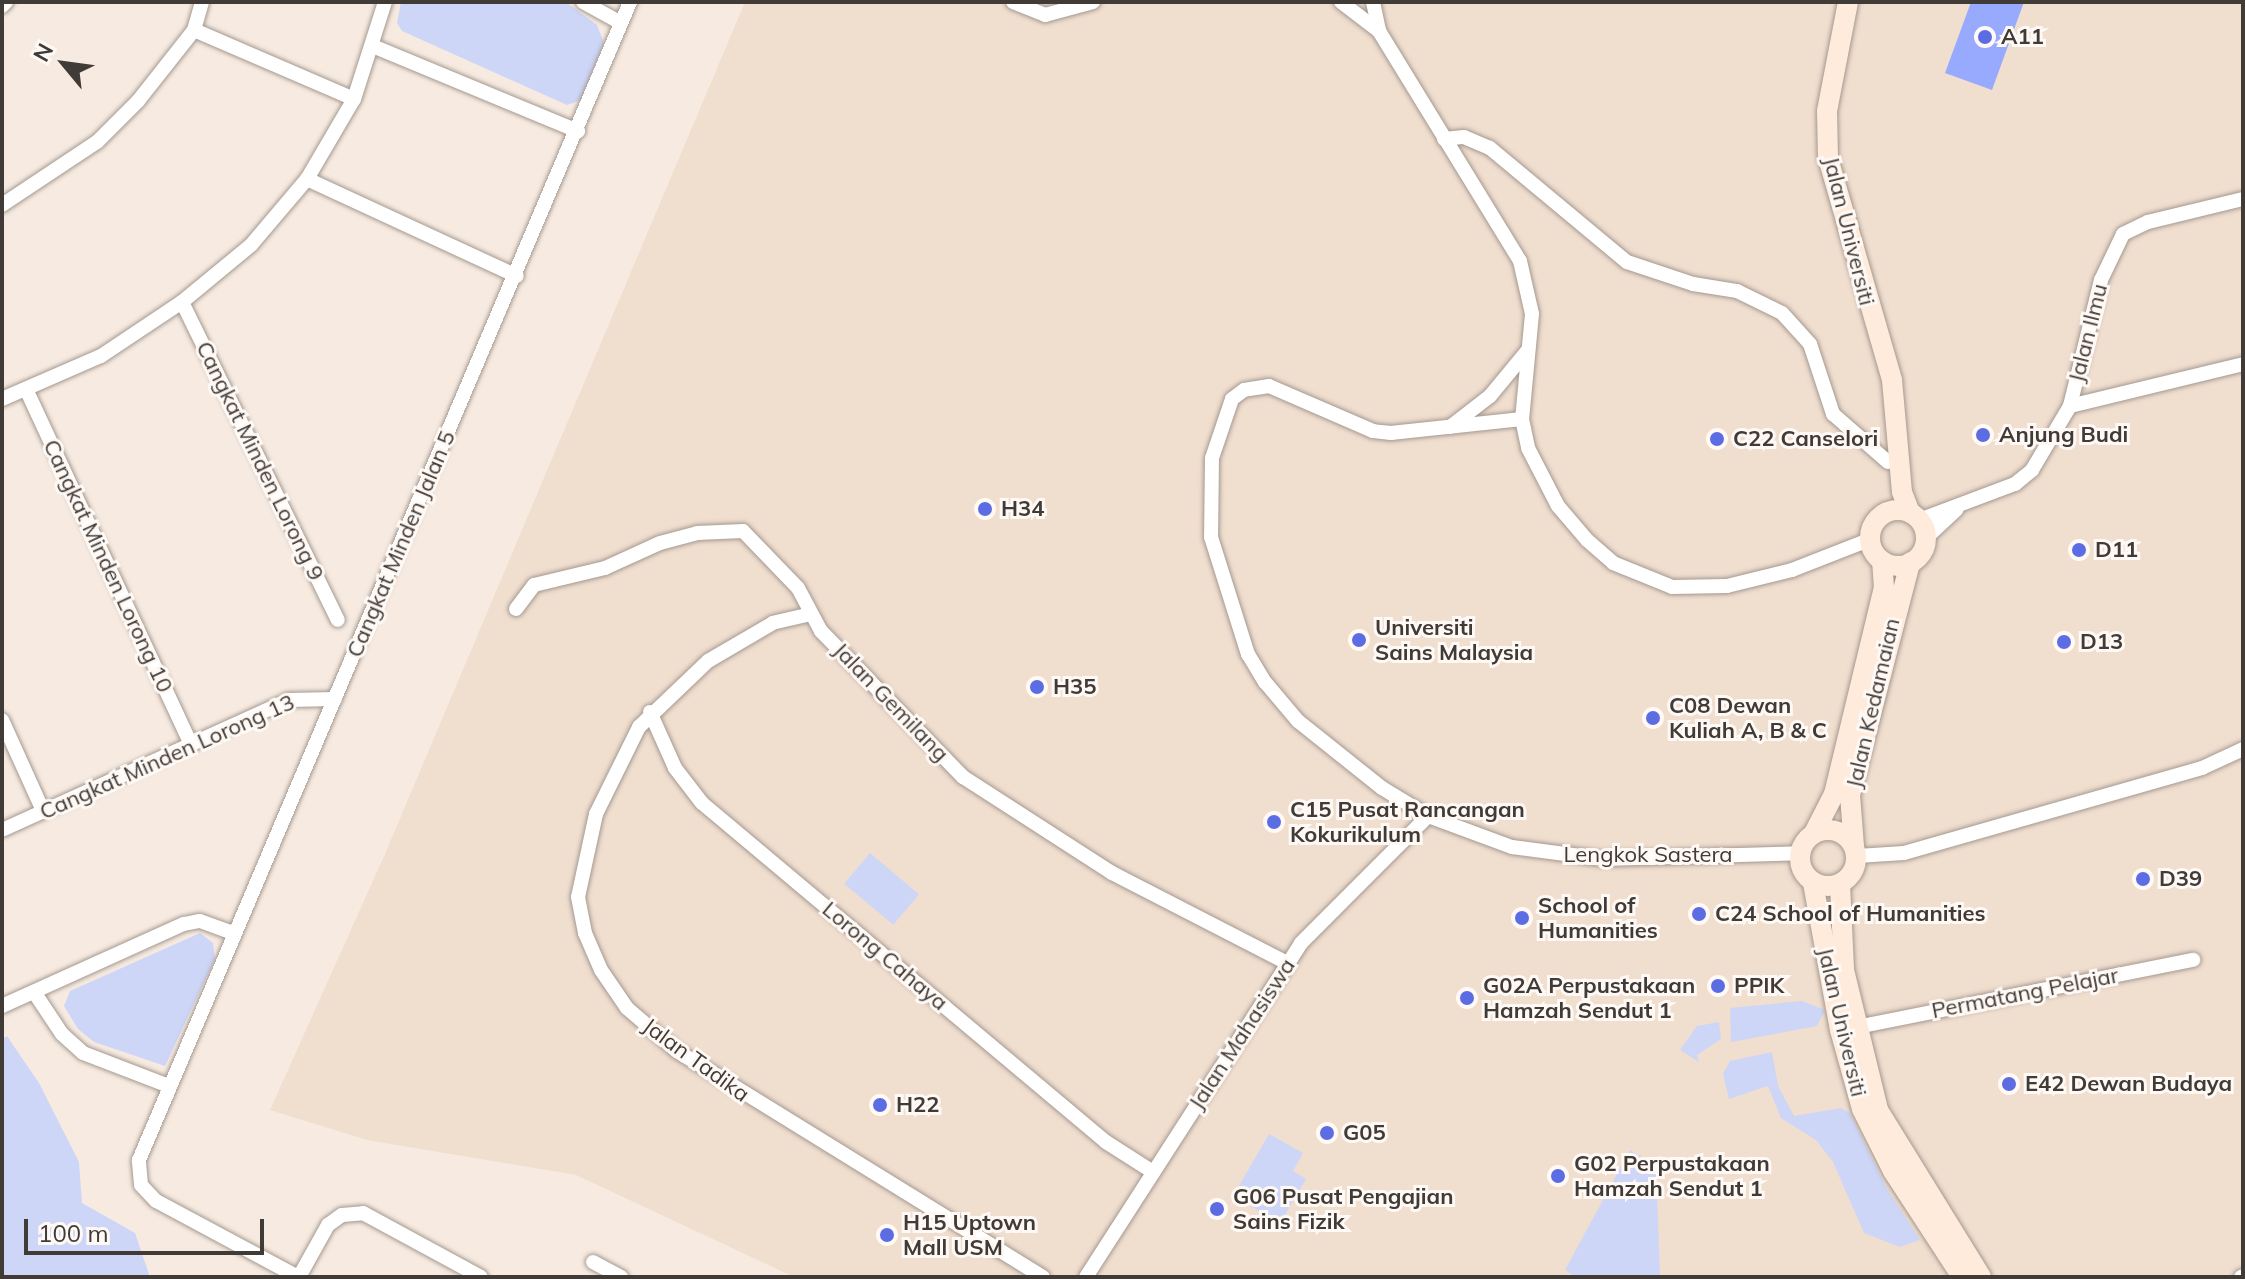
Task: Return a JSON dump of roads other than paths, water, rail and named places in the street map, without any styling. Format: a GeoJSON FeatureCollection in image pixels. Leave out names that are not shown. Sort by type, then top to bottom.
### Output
{"type":"FeatureCollection","features":[{"type":"Feature","properties":{"kind":"street"},"geometry":{"type":"LineString","coordinates":[[2,6],[6,2]]}},
{"type":"Feature","properties":{"kind":"street"},"geometry":{"type":"LineString","coordinates":[[2,205],[97,142],[167,67],[194,30],[202,2]]}},
{"type":"Feature","properties":{"kind":"street"},"geometry":{"type":"LineString","coordinates":[[2,399],[101,356],[182,302],[251,245],[307,179],[354,99],[375,47],[385,2]]}},
{"type":"Feature","properties":{"kind":"street"},"geometry":{"type":"LineString","coordinates":[[583,2],[621,23]]}},
{"type":"Feature","properties":{"kind":"street","name":"Cangkat Minden Jalan 5"},"geometry":{"type":"LineString","coordinates":[[299,1277],[145,1191],[139,1160],[517,276],[630,2]]}},
{"type":"Feature","properties":{"kind":"street"},"geometry":{"type":"LineString","coordinates":[[1013,2],[1045,15],[1093,2]]}},
{"type":"Feature","properties":{"kind":"street"},"geometry":{"type":"LineString","coordinates":[[1341,2],[1379,31]]}},
{"type":"Feature","properties":{"kind":"street"},"geometry":{"type":"LineString","coordinates":[[1373,2],[1379,31],[1520,261],[1531,295],[1522,419],[1537,472],[1558,506],[1613,563],[1643,580],[1672,587],[1727,586],[1792,570],[1871,539],[1881,517],[1919,524],[1922,553],[1910,563],[1882,561],[1871,539]]}},
{"type":"Feature","properties":{"kind":"street","name":"Jalan Universiti"},"geometry":{"type":"LineString","coordinates":[[1848,2],[1827,111],[1828,158],[1884,365],[1892,380],[1902,492],[1919,524]]}},
{"type":"Feature","properties":{"kind":"street"},"geometry":{"type":"LineString","coordinates":[[194,30],[354,99]]}},
{"type":"Feature","properties":{"kind":"street"},"geometry":{"type":"LineString","coordinates":[[375,47],[578,131]]}},
{"type":"Feature","properties":{"kind":"street"},"geometry":{"type":"LineString","coordinates":[[1444,139],[1464,137],[1490,148],[1627,262],[1693,284],[1737,291],[1782,313],[1810,344],[1833,414],[1888,462]]}},
{"type":"Feature","properties":{"kind":"street"},"geometry":{"type":"LineString","coordinates":[[307,179],[517,276]]}},
{"type":"Feature","properties":{"kind":"street","name":"Jalan Ilmu"},"geometry":{"type":"LineString","coordinates":[[1919,524],[2015,484],[2032,470],[2070,406],[2101,280],[2123,234],[2148,222],[2243,199]]}},
{"type":"Feature","properties":{"kind":"street","name":"Cangkat Minden Lorong 9"},"geometry":{"type":"LineString","coordinates":[[182,302],[338,620]]}},
{"type":"Feature","properties":{"kind":"street"},"geometry":{"type":"LineString","coordinates":[[1450,427],[1490,396],[1529,350]]}},
{"type":"Feature","properties":{"kind":"street"},"geometry":{"type":"LineString","coordinates":[[2070,406],[2243,364]]}},
{"type":"Feature","properties":{"kind":"street","name":"Jalan Universiti"},"geometry":{"type":"LineString","coordinates":[[1881,517],[1886,505],[1888,462],[1879,377],[1884,365]]}},
{"type":"Feature","properties":{"kind":"street","name":"Lengkok Sastera"},"geometry":{"type":"LineString","coordinates":[[1522,419],[1373,431],[1281,389],[1257,386],[1232,399],[1223,412],[1212,458],[1216,564],[1248,654],[1265,682],[1337,755],[1428,816],[1512,847],[1553,856],[1800,853]]}},
{"type":"Feature","properties":{"kind":"street","name":"Cangkat Minden Lorong 10"},"geometry":{"type":"LineString","coordinates":[[26,389],[190,743]]}},
{"type":"Feature","properties":{"kind":"street","name":"Jalan Gemilang"},"geometry":{"type":"LineString","coordinates":[[516,609],[534,585],[605,568],[660,543],[731,528],[755,542],[798,588],[811,614],[963,777],[997,802],[1112,873],[1287,963]]}},
{"type":"Feature","properties":{"kind":"street","name":"Jalan Kedamaian"},"geometry":{"type":"LineString","coordinates":[[1814,833],[1834,794],[1884,588],[1882,561]]}},
{"type":"Feature","properties":{"kind":"street","name":"Jalan Kedamaian"},"geometry":{"type":"LineString","coordinates":[[1855,851],[1850,795],[1910,563]]}},
{"type":"Feature","properties":{"kind":"street","name":"Jalan Tadika"},"geometry":{"type":"LineString","coordinates":[[811,614],[773,623],[742,639],[650,712],[608,781],[578,897],[579,914],[601,970],[627,1008],[735,1090],[1043,1277]]}},
{"type":"Feature","properties":{"kind":"street","name":"Cangkat Minden Lorong 13"},"geometry":{"type":"LineString","coordinates":[[2,830],[288,700],[335,699]]}},
{"type":"Feature","properties":{"kind":"street","name":"Lorong Cahaya"},"geometry":{"type":"LineString","coordinates":[[650,712],[675,768],[702,803],[1106,1142],[1153,1172]]}},
{"type":"Feature","properties":{"kind":"street"},"geometry":{"type":"LineString","coordinates":[[2,720],[43,811]]}},
{"type":"Feature","properties":{"kind":"street"},"geometry":{"type":"LineString","coordinates":[[1855,851],[1852,874],[1840,884],[1813,883],[1801,867],[1800,853],[1814,833],[1832,830],[1855,851],[1904,853],[2202,768],[2243,749]]}},
{"type":"Feature","properties":{"kind":"street","name":"Jalan Mahasiswa"},"geometry":{"type":"LineString","coordinates":[[1086,1277],[1287,963],[1320,920],[1428,816]]}},
{"type":"Feature","properties":{"kind":"street","name":"Jalan Universiti"},"geometry":{"type":"LineString","coordinates":[[1813,883],[1840,1030],[1862,1109],[1893,1171],[1962,1277]]}},
{"type":"Feature","properties":{"kind":"street","name":"Jalan Universiti"},"geometry":{"type":"LineString","coordinates":[[1840,884],[1844,970],[1878,1110],[1981,1277]]}},
{"type":"Feature","properties":{"kind":"street"},"geometry":{"type":"LineString","coordinates":[[2,1006],[184,924],[208,923],[235,934]]}},
{"type":"Feature","properties":{"kind":"street","name":"Permatang Pelajar"},"geometry":{"type":"LineString","coordinates":[[1857,1027],[2193,960]]}},
{"type":"Feature","properties":{"kind":"street"},"geometry":{"type":"LineString","coordinates":[[34,992],[62,1034],[83,1053],[169,1086]]}},
{"type":"Feature","properties":{"kind":"street"},"geometry":{"type":"LineString","coordinates":[[299,1277],[328,1225],[342,1215],[363,1213],[481,1277]]}},
{"type":"Feature","properties":{"kind":"street"},"geometry":{"type":"LineString","coordinates":[[593,1262],[621,1277]]}},
{"type":"Feature","properties":{"kind":"water","name":"A11"},"geometry":{"type":"Polygon","coordinates":[[[1971,2],[2024,2],[1992,90],[1945,73],[1971,2]]]}},
{"type":"Feature","properties":{"kind":"place","name":"A11"},"geometry":{"type":"Point","coordinates":[1985,37]}},
{"type":"Feature","properties":{"kind":"place","name":"Anjung Budi"},"geometry":{"type":"Point","coordinates":[1983,435]}},
{"type":"Feature","properties":{"kind":"place","name":"C22 Canselori"},"geometry":{"type":"Point","coordinates":[1717,439]}},
{"type":"Feature","properties":{"kind":"place","name":"H34"},"geometry":{"type":"Point","coordinates":[985,509]}},
{"type":"Feature","properties":{"kind":"place","name":"D11"},"geometry":{"type":"Point","coordinates":[2079,550]}},
{"type":"Feature","properties":{"kind":"place","name":"Universiti Sains Malaysia"},"geometry":{"type":"Point","coordinates":[1359,640]}},
{"type":"Feature","properties":{"kind":"place","name":"D13"},"geometry":{"type":"Point","coordinates":[2064,642]}},
{"type":"Feature","properties":{"kind":"place","name":"H35"},"geometry":{"type":"Point","coordinates":[1037,687]}},
{"type":"Feature","properties":{"kind":"place","name":"C08 Dewan Kuliah A, B & C"},"geometry":{"type":"Point","coordinates":[1653,718]}},
{"type":"Feature","properties":{"kind":"place","name":"C15 Pusat Rancangan Kokurikulum"},"geometry":{"type":"Point","coordinates":[1274,822]}},
{"type":"Feature","properties":{"kind":"place","name":"D39"},"geometry":{"type":"Point","coordinates":[2143,879]}},
{"type":"Feature","properties":{"kind":"place","name":"C24 School of Humanities"},"geometry":{"type":"Point","coordinates":[1699,914]}},
{"type":"Feature","properties":{"kind":"place","name":"School of Humanities"},"geometry":{"type":"Point","coordinates":[1522,918]}},
{"type":"Feature","properties":{"kind":"place","name":"PPIK"},"geometry":{"type":"Point","coordinates":[1718,986]}},
{"type":"Feature","properties":{"kind":"place","name":"G02A Perpustakaan Hamzah Sendut 1"},"geometry":{"type":"Point","coordinates":[1467,998]}},
{"type":"Feature","properties":{"kind":"place","name":"E42 Dewan Budaya"},"geometry":{"type":"Point","coordinates":[2009,1084]}},
{"type":"Feature","properties":{"kind":"place","name":"H22"},"geometry":{"type":"Point","coordinates":[880,1105]}},
{"type":"Feature","properties":{"kind":"place","name":"G05"},"geometry":{"type":"Point","coordinates":[1327,1133]}},
{"type":"Feature","properties":{"kind":"place","name":"G02 Perpustakaan Hamzah Sendut 1"},"geometry":{"type":"Point","coordinates":[1558,1176]}},
{"type":"Feature","properties":{"kind":"place","name":"G06 Pusat Pengajian Sains Fizik"},"geometry":{"type":"Point","coordinates":[1217,1209]}},
{"type":"Feature","properties":{"kind":"place","name":"H15 Uptown Mall USM"},"geometry":{"type":"Point","coordinates":[887,1235]}}]}
